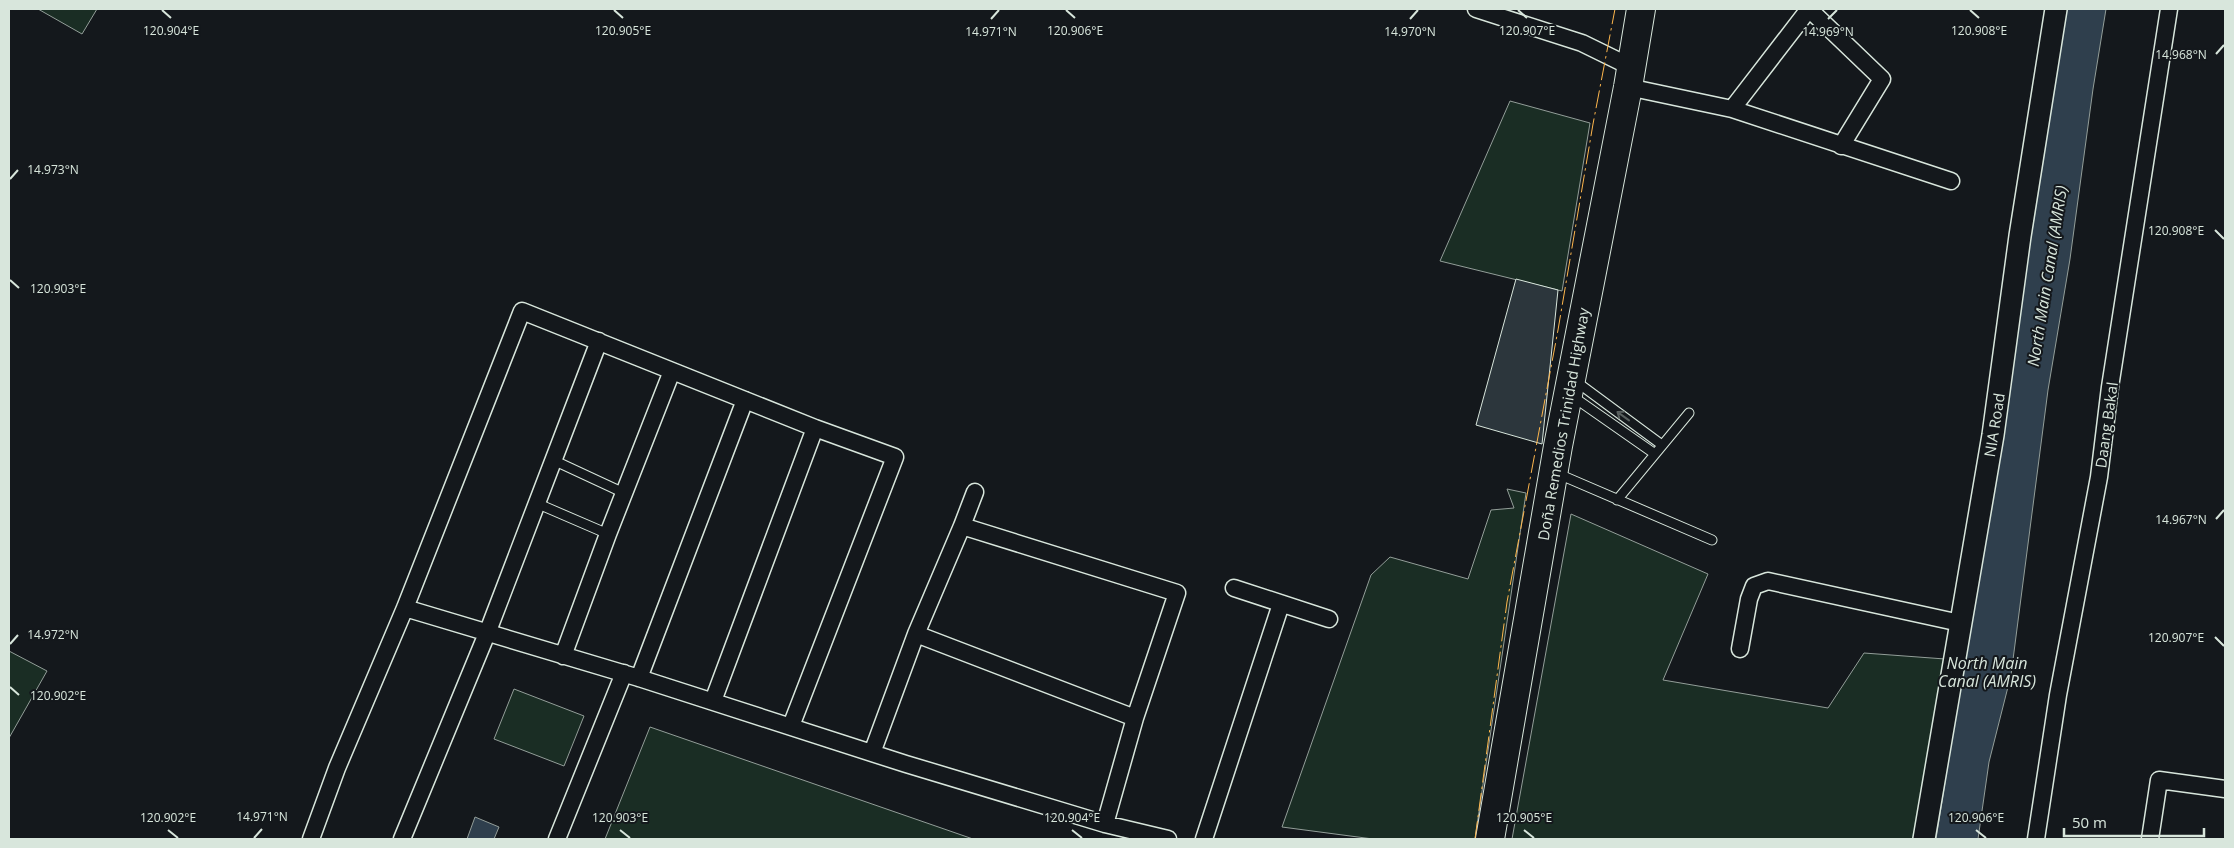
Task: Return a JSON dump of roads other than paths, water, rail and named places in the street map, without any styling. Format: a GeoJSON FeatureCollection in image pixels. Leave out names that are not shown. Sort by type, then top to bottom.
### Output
{"type":"FeatureCollection","features":[{"type":"Feature","properties":{"kind":"highway","name":"Doña Remedios Trinidad Highway"},"geometry":{"type":"LineString","coordinates":[[1490,839],[1553,472],[1641,9]]}},
{"type":"Feature","properties":{"kind":"street"},"geometry":{"type":"LineString","coordinates":[[1476,9],[1582,43],[1629,77],[1732,109],[1951,182]]}},
{"type":"Feature","properties":{"kind":"street"},"geometry":{"type":"LineString","coordinates":[[1732,109],[1809,9],[1882,80],[1841,146]]}},
{"type":"Feature","properties":{"kind":"street","name":"NIA Road"},"geometry":{"type":"LineString","coordinates":[[1924,839],[1993,435],[2020,236],[2056,9]]}},
{"type":"Feature","properties":{"kind":"street","name":"Daang Bakal"},"geometry":{"type":"LineString","coordinates":[[2036,839],[2058,695],[2099,478],[2110,387],[2169,9]]}},
{"type":"Feature","properties":{"kind":"street"},"geometry":{"type":"LineString","coordinates":[[311,839],[337,768],[405,608],[522,311],[815,428],[895,457],[790,726]]}},
{"type":"Feature","properties":{"kind":"street"},"geometry":{"type":"LineString","coordinates":[[402,839],[488,631],[599,342]]}},
{"type":"Feature","properties":{"kind":"street"},"geometry":{"type":"LineString","coordinates":[[563,656],[672,370]]}},
{"type":"Feature","properties":{"kind":"street"},"geometry":{"type":"LineString","coordinates":[[557,839],[631,675],[745,400]]}},
{"type":"Feature","properties":{"kind":"street"},"geometry":{"type":"LineString","coordinates":[[713,701],[815,428]]}},
{"type":"Feature","properties":{"kind":"street"},"geometry":{"type":"LineString","coordinates":[[872,753],[916,634],[975,492]]}},
{"type":"Feature","properties":{"kind":"street"},"geometry":{"type":"LineString","coordinates":[[962,526],[1177,593],[1135,718],[1105,824]]}},
{"type":"Feature","properties":{"kind":"street"},"geometry":{"type":"LineString","coordinates":[[1740,649],[1754,586],[1768,581],[1960,623]]}},
{"type":"Feature","properties":{"kind":"street"},"geometry":{"type":"LineString","coordinates":[[1234,588],[1329,619]]}},
{"type":"Feature","properties":{"kind":"street"},"geometry":{"type":"LineString","coordinates":[[1204,839],[1281,604]]}},
{"type":"Feature","properties":{"kind":"street"},"geometry":{"type":"LineString","coordinates":[[405,608],[488,631],[563,656],[631,675],[872,753],[1105,824],[1168,839]]}},
{"type":"Feature","properties":{"kind":"street"},"geometry":{"type":"LineString","coordinates":[[916,634],[1135,718]]}},
{"type":"Feature","properties":{"kind":"street"},"geometry":{"type":"LineString","coordinates":[[2150,839],[2160,780],[2225,789]]}},
{"type":"Feature","properties":{"kind":"lane"},"geometry":{"type":"LineString","coordinates":[[1569,385],[1662,445]]}},
{"type":"Feature","properties":{"kind":"lane"},"geometry":{"type":"LineString","coordinates":[[1569,385],[1655,454]]}},
{"type":"Feature","properties":{"kind":"lane"},"geometry":{"type":"LineString","coordinates":[[1618,500],[1689,413]]}},
{"type":"Feature","properties":{"kind":"lane"},"geometry":{"type":"LineString","coordinates":[[553,460],[624,494]]}},
{"type":"Feature","properties":{"kind":"lane"},"geometry":{"type":"LineString","coordinates":[[1553,472],[1712,540]]}},
{"type":"Feature","properties":{"kind":"lane"},"geometry":{"type":"LineString","coordinates":[[536,503],[608,534]]}},
{"type":"Feature","properties":{"kind":"water","name":"North Main Canal (AMRIS)"},"geometry":{"type":"Polygon","coordinates":[[[2067,9],[2106,9],[2070,259],[2048,390],[2011,675],[1989,762],[1978,839],[1936,839],[2067,9]]]}},
{"type":"Feature","properties":{"kind":"water"},"geometry":{"type":"Polygon","coordinates":[[[475,817],[499,827],[494,839],[467,839],[475,817]]]}}]}
